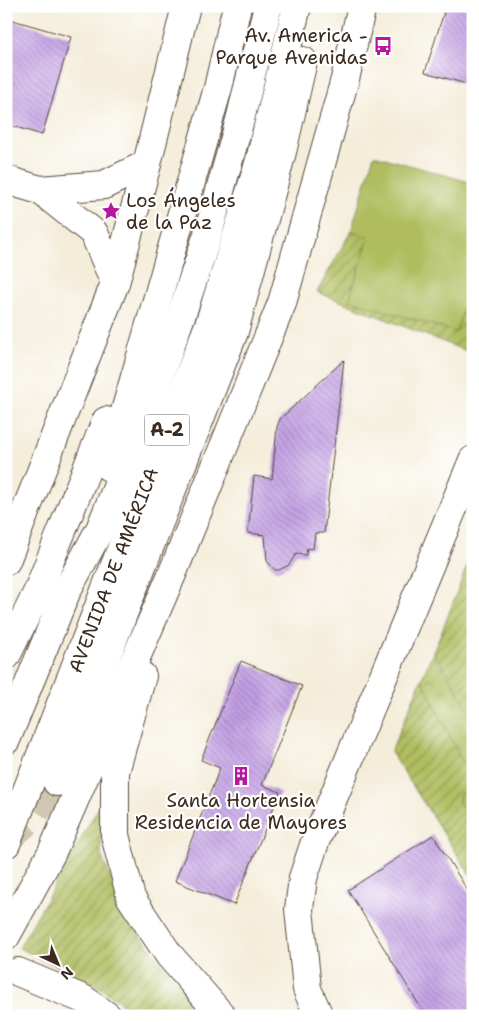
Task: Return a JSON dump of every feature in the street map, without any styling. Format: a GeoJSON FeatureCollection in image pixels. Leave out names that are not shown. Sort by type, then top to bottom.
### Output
{"type":"FeatureCollection","features":[{"type":"Feature","properties":{"kind":"main road"},"geometry":{"type":"LineString","coordinates":[[6,561],[115,283],[186,6]]}},
{"type":"Feature","properties":{"kind":"main road"},"geometry":{"type":"LineString","coordinates":[[67,590],[107,474],[218,88],[237,6]]}},
{"type":"Feature","properties":{"kind":"main road","name":"AVENIDA DE AMÉRICA"},"geometry":{"type":"LineString","coordinates":[[6,740],[67,590],[100,529],[133,448],[207,237],[240,120],[268,6]]}},
{"type":"Feature","properties":{"kind":"main road","name":"AVENIDA DE AMÉRICA"},"geometry":{"type":"LineString","coordinates":[[6,844],[210,322],[260,160],[297,6]]}},
{"type":"Feature","properties":{"kind":"main road"},"geometry":{"type":"LineString","coordinates":[[57,782],[234,332],[282,152],[315,6]]}},
{"type":"Feature","properties":{"kind":"main road"},"geometry":{"type":"LineString","coordinates":[[6,936],[52,852],[173,572],[282,303],[345,79],[362,6]]}},
{"type":"Feature","properties":{"kind":"main road"},"geometry":{"type":"LineString","coordinates":[[6,180],[40,190],[104,185],[147,164]]}},
{"type":"Feature","properties":{"kind":"main road"},"geometry":{"type":"LineString","coordinates":[[94,233],[107,233],[118,226],[125,214],[124,201],[120,195],[116,190],[104,185]]}},
{"type":"Feature","properties":{"kind":"main road"},"geometry":{"type":"LineString","coordinates":[[40,190],[94,233],[115,283]]}},
{"type":"Feature","properties":{"kind":"main road"},"geometry":{"type":"LineString","coordinates":[[6,656],[37,593],[118,389],[177,227]]}},
{"type":"Feature","properties":{"kind":"main road"},"geometry":{"type":"LineString","coordinates":[[319,1016],[307,989],[299,909],[303,878],[315,842],[473,460]]}},
{"type":"Feature","properties":{"kind":"main road"},"geometry":{"type":"LineString","coordinates":[[173,572],[115,772],[114,835],[131,898],[169,955],[222,1016]]}},
{"type":"Feature","properties":{"kind":"main road"},"geometry":{"type":"LineString","coordinates":[[18,972],[83,999],[107,1016]]}},
{"type":"Feature","properties":{"kind":"green space"},"geometry":{"type":"Polygon","coordinates":[[[374,155],[473,183],[473,278],[456,332],[349,300],[369,237],[351,231],[374,155]]]}},
{"type":"Feature","properties":{"kind":"green space"},"geometry":{"type":"Polygon","coordinates":[[[351,231],[369,237],[456,332],[465,301],[473,305],[471,353],[317,292],[351,231]]]}},
{"type":"Feature","properties":{"kind":"green space"},"geometry":{"type":"Polygon","coordinates":[[[473,550],[473,717],[434,652],[473,550]]]}},
{"type":"Feature","properties":{"kind":"green space"},"geometry":{"type":"Polygon","coordinates":[[[459,590],[473,611],[473,879],[391,752],[459,590]]]}},
{"type":"Feature","properties":{"kind":"green space"},"geometry":{"type":"Polygon","coordinates":[[[422,679],[472,782],[469,789],[460,794],[459,801],[473,824],[473,879],[391,752],[422,679]]]}},
{"type":"Feature","properties":{"kind":"green space"},"geometry":{"type":"Polygon","coordinates":[[[101,803],[101,855],[127,918],[204,1016],[139,1016],[96,985],[19,948],[101,803]]]}},
{"type":"Feature","properties":{"kind":"building"},"geometry":{"type":"Polygon","coordinates":[[[446,6],[473,6],[473,86],[425,72],[446,6]]]}},
{"type":"Feature","properties":{"kind":"building"},"geometry":{"type":"Polygon","coordinates":[[[6,18],[71,37],[42,135],[6,124],[6,18]]]}},
{"type":"Feature","properties":{"kind":"building"},"geometry":{"type":"Polygon","coordinates":[[[344,360],[324,533],[315,533],[313,549],[307,548],[306,555],[296,554],[289,565],[275,570],[267,561],[265,535],[248,533],[254,476],[272,479],[277,427],[280,419],[344,360]]]}},
{"type":"Feature","properties":{"kind":"building","name":"Santa Hortensia Residencia de Mayores"},"geometry":{"type":"Polygon","coordinates":[[[241,661],[302,686],[262,785],[280,792],[234,905],[175,881],[220,768],[201,760],[241,661]]]}},
{"type":"Feature","properties":{"kind":"building"},"geometry":{"type":"Polygon","coordinates":[[[433,835],[473,899],[473,1016],[426,1016],[348,890],[433,835]]]}},
{"type":"Feature","properties":{"kind":"tunnel"},"geometry":{"type":"LineString","coordinates":[[6,840],[32,818],[57,782]]}},
{"type":"Feature","properties":{"kind":"place","name":"Av. America - Parque Avenidas"},"geometry":{"type":"Point","coordinates":[383,46]}},
{"type":"Feature","properties":{"kind":"place","name":"Los Ángeles de la Paz"},"geometry":{"type":"Point","coordinates":[111,211]}},
{"type":"Feature","properties":{"kind":"place","name":"Santa Hortensia Residencia de Mayores"},"geometry":{"type":"Point","coordinates":[241,776]}}]}
